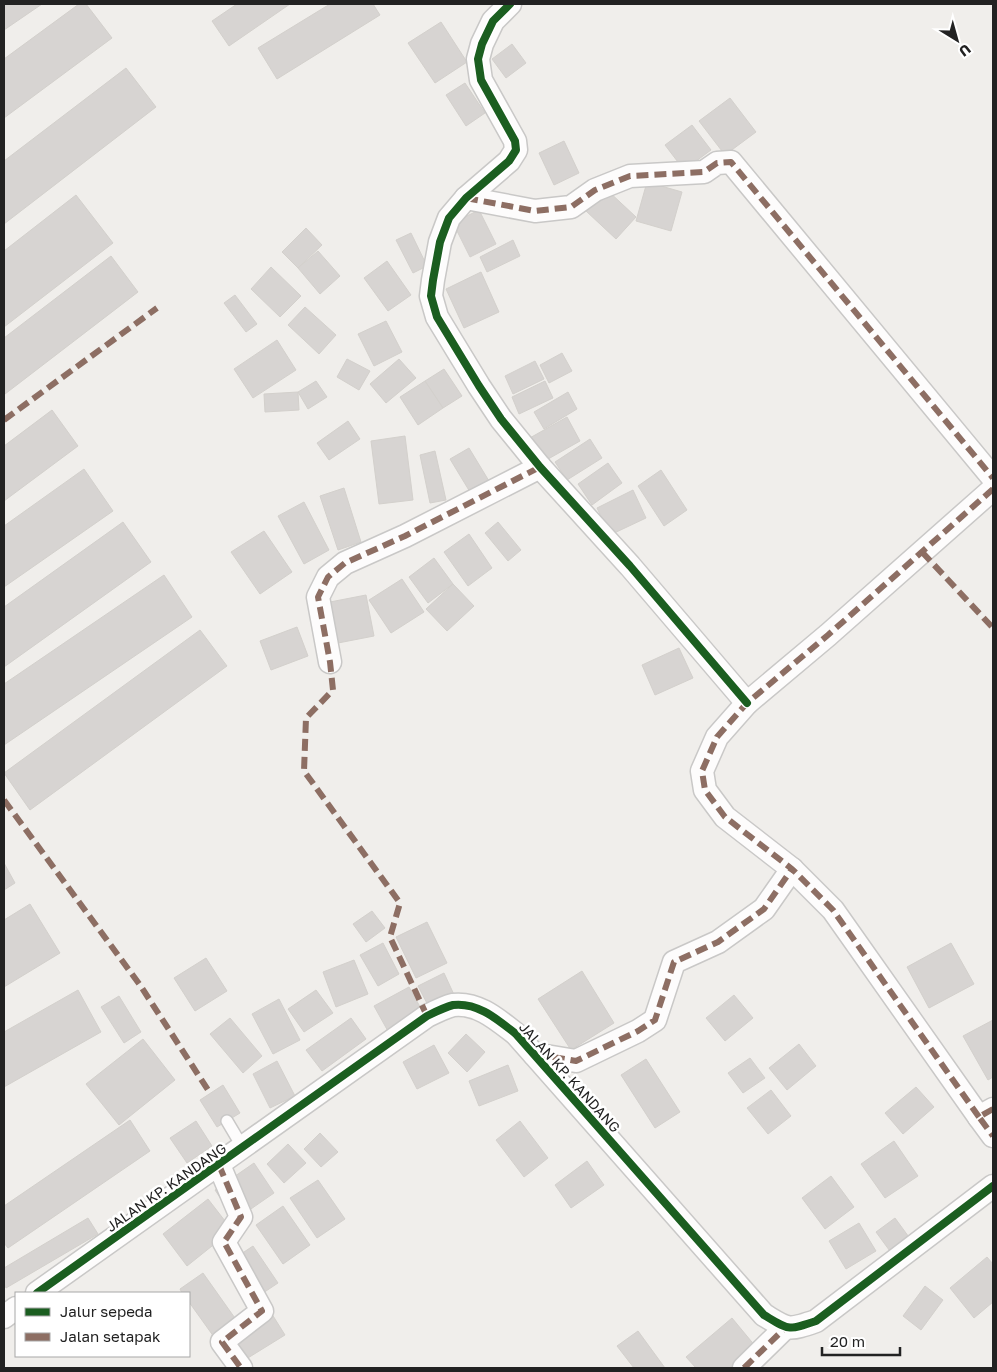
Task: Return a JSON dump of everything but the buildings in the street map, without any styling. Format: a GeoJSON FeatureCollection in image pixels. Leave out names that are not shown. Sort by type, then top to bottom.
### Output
{"type":"FeatureCollection","features":[{"type":"Feature","properties":{"kind":"street"},"geometry":{"type":"LineString","coordinates":[[510,4],[493,21],[482,44],[478,59],[481,80],[516,141],[516,150],[509,161],[466,198],[450,218],[440,242],[431,296],[437,317],[478,386],[501,419],[540,467],[630,566],[747,704]]}},
{"type":"Feature","properties":{"kind":"street"},"geometry":{"type":"LineString","coordinates":[[466,198],[535,211],[571,207],[595,190],[630,176],[704,172],[717,162],[731,162],[993,478]]}},
{"type":"Feature","properties":{"kind":"street"},"geometry":{"type":"LineString","coordinates":[[330,662],[318,597],[328,576],[345,562],[405,536],[540,467]]}},
{"type":"Feature","properties":{"kind":"street"},"geometry":{"type":"LineString","coordinates":[[993,489],[747,704],[717,737],[702,771],[705,790],[725,817],[792,869],[833,910],[986,1113],[993,1136]]}},
{"type":"Feature","properties":{"kind":"street"},"geometry":{"type":"LineString","coordinates":[[534,1054],[576,1061],[638,1031],[655,1020],[674,962],[718,942],[764,908],[792,869]]}},
{"type":"Feature","properties":{"kind":"street","name":"JALAN KP. KANDANG"},"geometry":{"type":"LineString","coordinates":[[38,1292],[428,1016],[452,1005],[469,1005],[492,1015],[516,1034],[764,1315],[785,1328]]}},
{"type":"Feature","properties":{"kind":"street"},"geometry":{"type":"LineString","coordinates":[[219,1165],[241,1217],[224,1242],[262,1310],[222,1342],[241,1368]]}},
{"type":"Feature","properties":{"kind":"street"},"geometry":{"type":"LineString","coordinates":[[744,1368],[785,1328],[797,1328],[816,1321],[993,1186]]}},
{"type":"Feature","properties":{"kind":"street"},"geometry":{"type":"LineString","coordinates":[[4,1317],[15,1309]]}},
{"type":"Feature","properties":{"kind":"lane"},"geometry":{"type":"LineString","coordinates":[[227,1121],[243,1148]]}},
{"type":"Feature","properties":{"kind":"marked path"},"geometry":{"type":"LineString","coordinates":[[466,198],[535,211],[571,207],[595,190],[630,176],[704,172],[717,163],[731,162],[993,478]]}},
{"type":"Feature","properties":{"kind":"marked path"},"geometry":{"type":"LineString","coordinates":[[4,420],[157,308]]}},
{"type":"Feature","properties":{"kind":"marked path"},"geometry":{"type":"LineString","coordinates":[[427,1016],[390,937],[400,903],[304,771],[306,718],[333,690],[318,597],[328,577],[345,563],[405,536],[540,467]]}},
{"type":"Feature","properties":{"kind":"marked path"},"geometry":{"type":"LineString","coordinates":[[979,1117],[833,910],[792,869],[725,817],[705,790],[702,771],[717,737],[747,703],[828,635],[993,489]]}},
{"type":"Feature","properties":{"kind":"marked path"},"geometry":{"type":"LineString","coordinates":[[922,552],[993,628]]}},
{"type":"Feature","properties":{"kind":"marked path"},"geometry":{"type":"LineString","coordinates":[[4,800],[140,985],[210,1093]]}},
{"type":"Feature","properties":{"kind":"marked path"},"geometry":{"type":"LineString","coordinates":[[535,1054],[576,1061],[638,1031],[655,1020],[674,962],[718,942],[764,909],[792,869]]}},
{"type":"Feature","properties":{"kind":"marked path"},"geometry":{"type":"LineString","coordinates":[[993,1109],[979,1117],[993,1136]]}},
{"type":"Feature","properties":{"kind":"marked path"},"geometry":{"type":"LineString","coordinates":[[219,1165],[241,1217],[224,1242],[262,1311],[222,1342],[241,1368]]}},
{"type":"Feature","properties":{"kind":"marked path"},"geometry":{"type":"LineString","coordinates":[[744,1368],[785,1328]]}},
{"type":"Feature","properties":{"kind":"cycle path"},"geometry":{"type":"LineString","coordinates":[[510,4],[493,21],[482,44],[478,59],[481,80],[515,141],[516,150],[509,161],[466,198],[449,218],[440,242],[431,296],[437,317],[501,419],[540,467],[630,566],[747,703]]}},
{"type":"Feature","properties":{"kind":"cycle path"},"geometry":{"type":"LineString","coordinates":[[38,1292],[427,1016],[453,1005],[471,1006],[479,1009],[495,1018],[516,1034],[764,1315],[784,1326],[793,1327],[816,1321],[993,1186]]}}]}
